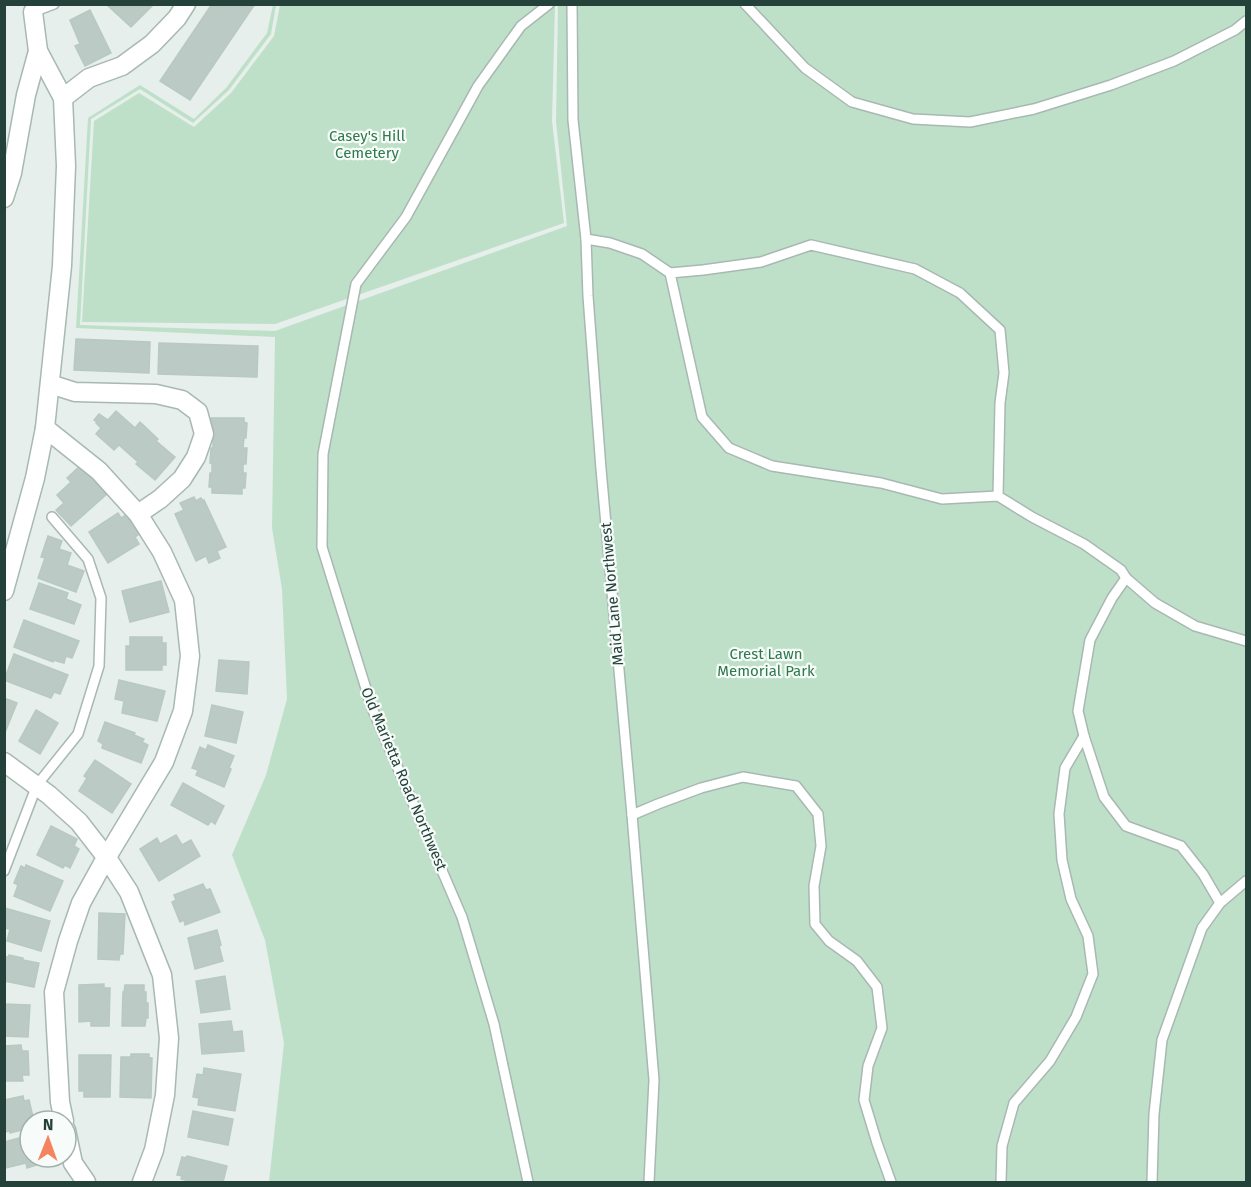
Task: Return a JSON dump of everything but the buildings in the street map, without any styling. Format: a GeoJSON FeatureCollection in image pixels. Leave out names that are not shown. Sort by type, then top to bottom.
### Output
{"type":"FeatureCollection","features":[{"type":"Feature","properties":{"kind":"street"},"geometry":{"type":"LineString","coordinates":[[63,98],[89,78],[122,66],[152,44],[177,18],[186,4]]}},
{"type":"Feature","properties":{"kind":"street"},"geometry":{"type":"LineString","coordinates":[[4,591],[35,478],[45,428],[62,266],[66,166],[63,98],[38,51],[33,12]]}},
{"type":"Feature","properties":{"kind":"street"},"geometry":{"type":"LineString","coordinates":[[4,198],[12,173],[26,95],[38,51]]}},
{"type":"Feature","properties":{"kind":"street"},"geometry":{"type":"LineString","coordinates":[[50,384],[75,392],[156,394],[182,400],[198,412],[204,434],[196,457],[182,479],[160,499],[138,514]]}},
{"type":"Feature","properties":{"kind":"street"},"geometry":{"type":"LineString","coordinates":[[45,428],[99,471],[138,514],[162,552],[184,600],[190,656],[183,711],[164,762],[81,903],[68,941],[54,992],[61,1109]]}},
{"type":"Feature","properties":{"kind":"street"},"geometry":{"type":"LineString","coordinates":[[4,762],[49,795],[79,822],[106,858],[129,892],[162,975],[169,1038],[165,1095],[154,1150],[141,1182]]}},
{"type":"Feature","properties":{"kind":"street"},"geometry":{"type":"LineString","coordinates":[[77,1169],[86,1182]]}},
{"type":"Feature","properties":{"kind":"lane"},"geometry":{"type":"LineString","coordinates":[[33,12],[54,4]]}},
{"type":"Feature","properties":{"kind":"lane","name":"Old Marietta Road Northwest"},"geometry":{"type":"LineString","coordinates":[[528,1182],[494,1024],[462,917],[372,708],[322,547],[322,489],[323,454],[356,284],[406,217],[478,86],[521,26],[549,4]]}},
{"type":"Feature","properties":{"kind":"lane","name":"Maid Lane Northwest"},"geometry":{"type":"LineString","coordinates":[[572,4],[573,120],[586,238],[588,296],[602,480],[654,1080],[649,1182]]}},
{"type":"Feature","properties":{"kind":"lane"},"geometry":{"type":"LineString","coordinates":[[750,6],[805,68],[852,102],[913,120],[970,122],[1034,109],[1111,85],[1174,61],[1235,30],[1246,21]]}},
{"type":"Feature","properties":{"kind":"lane"},"geometry":{"type":"LineString","coordinates":[[586,238],[642,254],[670,273],[761,262],[811,245],[915,268],[960,293],[1000,330],[1004,373],[1000,403],[998,496]]}},
{"type":"Feature","properties":{"kind":"lane"},"geometry":{"type":"LineString","coordinates":[[670,273],[702,417],[729,448],[772,466],[881,483],[942,499],[998,496],[1084,544],[1121,570],[1126,578],[1155,603],[1195,626],[1246,641]]}},
{"type":"Feature","properties":{"kind":"lane"},"geometry":{"type":"LineString","coordinates":[[4,871],[36,785],[78,734],[99,666],[101,598],[88,559],[52,518]]}},
{"type":"Feature","properties":{"kind":"lane"},"geometry":{"type":"LineString","coordinates":[[1126,578],[1112,598],[1090,640],[1078,711],[1084,736],[1104,797],[1126,826],[1180,846],[1203,874],[1220,903]]}},
{"type":"Feature","properties":{"kind":"lane"},"geometry":{"type":"LineString","coordinates":[[1000,1182],[1002,1146],[1014,1103],[1050,1061],[1076,1017],[1093,974],[1088,936],[1071,899],[1062,860],[1059,814],[1065,768],[1084,736]]}},
{"type":"Feature","properties":{"kind":"lane"},"geometry":{"type":"LineString","coordinates":[[632,816],[700,788],[743,777],[796,786],[818,813],[821,846],[814,886],[815,924],[830,941],[857,961],[877,987],[882,1028],[868,1066],[864,1100],[891,1182]]}},
{"type":"Feature","properties":{"kind":"lane"},"geometry":{"type":"LineString","coordinates":[[1152,1182],[1154,1114],[1162,1040],[1202,928],[1220,903],[1246,881]]}},
{"type":"Feature","properties":{"kind":"green space","name":"Crest Lawn Memorial Park"},"geometry":{"type":"Polygon","coordinates":[[[273,5],[276,5],[271,34],[229,90],[193,123],[140,89],[91,119],[80,325],[275,331],[567,226],[556,122],[558,5],[1246,5],[1246,1182],[269,1182],[284,1043],[265,940],[232,855],[266,775],[287,699],[282,589],[272,528],[275,337],[76,328],[88,118],[140,85],[194,119],[226,88],[267,33],[273,5]]]}},
{"type":"Feature","properties":{"kind":"green space","name":"Casey's Hill Cemetery"},"geometry":{"type":"Polygon","coordinates":[[[280,5],[555,5],[552,121],[564,223],[275,324],[82,322],[94,121],[139,93],[194,127],[231,93],[274,36],[280,5]]]}}]}
